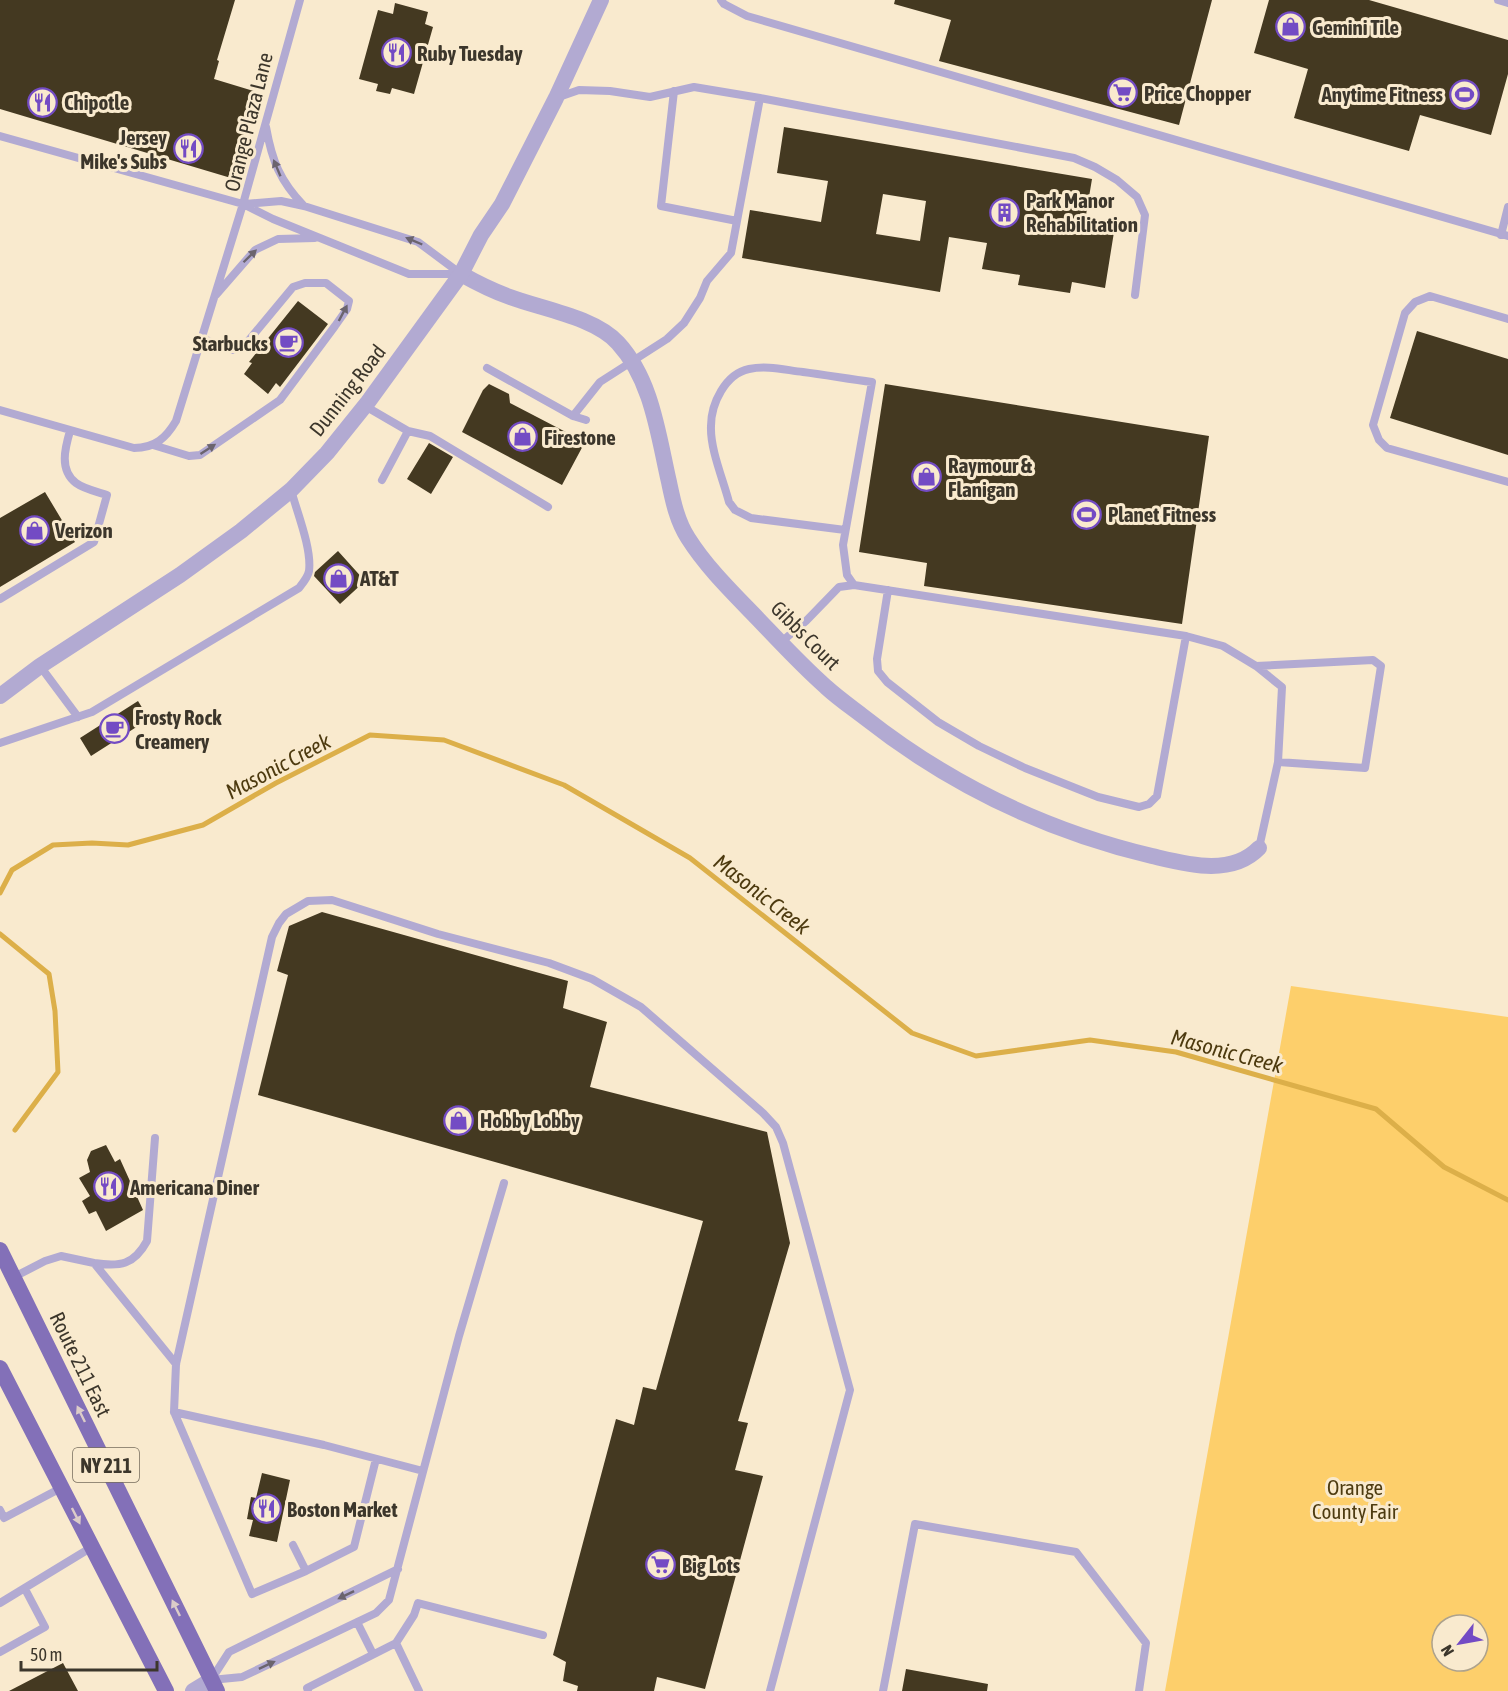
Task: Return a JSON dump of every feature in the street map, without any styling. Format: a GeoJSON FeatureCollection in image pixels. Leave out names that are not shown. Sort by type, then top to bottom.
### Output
{"type":"FeatureCollection","features":[{"type":"Feature","properties":{"kind":"main road","name":"Route 211 East"},"geometry":{"type":"LineString","coordinates":[[0,1250],[214,1685]]}},
{"type":"Feature","properties":{"kind":"main road","name":"NY 211"},"geometry":{"type":"LineString","coordinates":[[0,1368],[4,1386],[62,1488],[166,1691]]}},
{"type":"Feature","properties":{"kind":"street","name":"Dunning Road"},"geometry":{"type":"LineString","coordinates":[[0,696],[40,666],[180,575],[262,515],[291,490],[327,453],[461,274],[481,235],[502,204],[556,98],[601,0]]}},
{"type":"Feature","properties":{"kind":"street","name":"Gibbs Court"},"geometry":{"type":"LineString","coordinates":[[461,274],[508,297],[582,321],[602,330],[618,342],[644,379],[676,512],[685,534],[705,563],[780,643],[828,689],[889,737],[923,760],[990,798],[1048,824],[1128,850],[1201,866],[1222,866],[1241,862],[1259,848]]}},
{"type":"Feature","properties":{"kind":"street"},"geometry":{"type":"LineString","coordinates":[[193,1691],[214,1685]]}},
{"type":"Feature","properties":{"kind":"lane","name":"Orange Plaza Lane"},"geometry":{"type":"LineString","coordinates":[[300,0],[243,204],[281,201],[304,206],[418,242],[461,274]]}},
{"type":"Feature","properties":{"kind":"lane"},"geometry":{"type":"LineString","coordinates":[[721,0],[724,4],[747,16],[1505,236],[1508,207]]}},
{"type":"Feature","properties":{"kind":"lane"},"geometry":{"type":"LineString","coordinates":[[1498,0],[1508,3]]}},
{"type":"Feature","properties":{"kind":"lane"},"geometry":{"type":"LineString","coordinates":[[556,98],[579,90],[650,97],[694,87],[1074,158],[1117,180],[1137,197],[1145,215],[1135,295]]}},
{"type":"Feature","properties":{"kind":"lane"},"geometry":{"type":"LineString","coordinates":[[674,92],[661,206],[737,221]]}},
{"type":"Feature","properties":{"kind":"lane"},"geometry":{"type":"LineString","coordinates":[[573,416],[600,382],[667,339],[684,323],[700,298],[707,281],[731,253],[760,98]]}},
{"type":"Feature","properties":{"kind":"lane"},"geometry":{"type":"LineString","coordinates":[[266,123],[270,150],[278,172],[304,206]]}},
{"type":"Feature","properties":{"kind":"lane"},"geometry":{"type":"LineString","coordinates":[[0,136],[243,204],[273,219],[409,274],[461,274]]}},
{"type":"Feature","properties":{"kind":"lane"},"geometry":{"type":"LineString","coordinates":[[153,445],[168,434],[176,421],[243,204]]}},
{"type":"Feature","properties":{"kind":"lane"},"geometry":{"type":"LineString","coordinates":[[213,300],[255,250],[278,239],[321,238]]}},
{"type":"Feature","properties":{"kind":"lane"},"geometry":{"type":"LineString","coordinates":[[0,410],[134,448],[153,445],[189,456],[200,455],[280,400],[347,309],[349,301],[326,283],[305,283],[293,287],[244,346],[233,350],[201,338]]}},
{"type":"Feature","properties":{"kind":"lane"},"geometry":{"type":"LineString","coordinates":[[1508,319],[1430,296],[1415,302],[1405,313],[1373,425],[1379,440],[1387,448],[1508,482]]}},
{"type":"Feature","properties":{"kind":"lane"},"geometry":{"type":"LineString","coordinates":[[845,530],[751,518],[735,510],[729,502],[711,438],[711,426],[712,409],[718,393],[733,377],[746,369],[768,367],[872,382],[843,545],[847,575],[854,585]]}},
{"type":"Feature","properties":{"kind":"lane"},"geometry":{"type":"LineString","coordinates":[[487,368],[573,416],[586,420]]}},
{"type":"Feature","properties":{"kind":"lane"},"geometry":{"type":"LineString","coordinates":[[365,405],[408,431],[430,436],[548,507]]}},
{"type":"Feature","properties":{"kind":"lane"},"geometry":{"type":"LineString","coordinates":[[0,599],[94,542],[107,495],[76,483],[67,470],[63,456],[70,431]]}},
{"type":"Feature","properties":{"kind":"lane"},"geometry":{"type":"LineString","coordinates":[[382,480],[408,431]]}},
{"type":"Feature","properties":{"kind":"lane"},"geometry":{"type":"LineString","coordinates":[[0,743],[78,717],[116,699],[299,588],[309,573],[308,556],[291,490]]}},
{"type":"Feature","properties":{"kind":"lane"},"geometry":{"type":"LineString","coordinates":[[780,643],[806,621],[839,586],[854,585],[1186,636],[1223,646],[1256,666],[1282,687],[1278,762],[1259,848]]}},
{"type":"Feature","properties":{"kind":"lane"},"geometry":{"type":"LineString","coordinates":[[888,590],[877,659],[878,671],[887,682],[938,722],[979,746],[1024,768],[1098,797],[1140,807],[1149,804],[1157,796],[1186,636]]}},
{"type":"Feature","properties":{"kind":"lane"},"geometry":{"type":"LineString","coordinates":[[1256,666],[1373,660],[1381,666],[1365,768],[1278,762]]}},
{"type":"Feature","properties":{"kind":"lane"},"geometry":{"type":"LineString","coordinates":[[40,666],[78,717]]}},
{"type":"Feature","properties":{"kind":"lane"},"geometry":{"type":"LineString","coordinates":[[376,1460],[354,1547],[252,1594],[174,1412],[176,1364],[272,937],[286,914],[308,902],[332,900],[438,934],[549,963],[592,979],[641,1007],[763,1113],[776,1127],[783,1143],[850,1390],[770,1691]]}},
{"type":"Feature","properties":{"kind":"lane"},"geometry":{"type":"LineString","coordinates":[[14,1277],[45,1261],[61,1256],[116,1266],[139,1255],[147,1241],[155,1138]]}},
{"type":"Feature","properties":{"kind":"lane"},"geometry":{"type":"LineString","coordinates":[[214,1685],[242,1677],[376,1613],[386,1605],[398,1569],[486,1240],[504,1183]]}},
{"type":"Feature","properties":{"kind":"lane"},"geometry":{"type":"LineString","coordinates":[[94,1263],[176,1364]]}},
{"type":"Feature","properties":{"kind":"lane"},"geometry":{"type":"LineString","coordinates":[[174,1412],[324,1445],[423,1471]]}},
{"type":"Feature","properties":{"kind":"lane"},"geometry":{"type":"LineString","coordinates":[[0,1510],[4,1518],[62,1488]]}},
{"type":"Feature","properties":{"kind":"lane"},"geometry":{"type":"LineString","coordinates":[[883,1691],[915,1524],[1076,1552],[1146,1643],[1138,1691]]}},
{"type":"Feature","properties":{"kind":"lane"},"geometry":{"type":"LineString","coordinates":[[293,1545],[306,1571]]}},
{"type":"Feature","properties":{"kind":"lane"},"geometry":{"type":"LineString","coordinates":[[0,1604],[92,1547]]}},
{"type":"Feature","properties":{"kind":"lane"},"geometry":{"type":"LineString","coordinates":[[214,1685],[229,1652],[398,1569]]}},
{"type":"Feature","properties":{"kind":"lane"},"geometry":{"type":"LineString","coordinates":[[0,1653],[45,1627],[25,1589]]}},
{"type":"Feature","properties":{"kind":"lane"},"geometry":{"type":"LineString","coordinates":[[308,1691],[307,1688],[396,1643],[414,1615],[418,1603],[543,1635]]}},
{"type":"Feature","properties":{"kind":"lane"},"geometry":{"type":"LineString","coordinates":[[357,1622],[373,1654]]}},
{"type":"Feature","properties":{"kind":"lane"},"geometry":{"type":"LineString","coordinates":[[396,1643],[419,1691]]}},
{"type":"Feature","properties":{"kind":"green space","name":"Orange County Fair"},"geometry":{"type":"Polygon","coordinates":[[[1291,986],[1508,1017],[1508,1691],[1165,1691],[1291,986]]]}},
{"type":"Feature","properties":{"kind":"building"},"geometry":{"type":"Polygon","coordinates":[[[0,0],[235,0],[217,60],[219,61],[214,79],[257,92],[231,178],[0,109],[0,0]]]}},
{"type":"Feature","properties":{"kind":"building","name":"Price Chopper"},"geometry":{"type":"Polygon","coordinates":[[[895,0],[1212,0],[1179,125],[939,61],[951,20],[894,4],[895,0]]]}},
{"type":"Feature","properties":{"kind":"building"},"geometry":{"type":"Polygon","coordinates":[[[1269,0],[1369,0],[1508,40],[1508,74],[1491,135],[1420,115],[1409,151],[1294,118],[1308,69],[1254,53],[1269,0]]]}},
{"type":"Feature","properties":{"kind":"building","name":"Ruby Tuesday"},"geometry":{"type":"Polygon","coordinates":[[[395,3],[428,12],[425,24],[433,27],[414,94],[392,88],[390,94],[376,91],[378,84],[359,79],[378,10],[393,14],[395,3]]]}},
{"type":"Feature","properties":{"kind":"building","name":"Park Manor Rehabilitation"},"geometry":{"type":"Polygon","coordinates":[[[784,127],[1092,179],[1084,227],[1114,232],[1105,288],[1072,282],[1070,293],[1018,285],[1020,275],[982,269],[987,243],[949,237],[940,292],[742,258],[750,210],[821,222],[828,181],[777,173],[784,127]],[[883,194],[876,234],[920,241],[926,201],[883,194]]]}},
{"type":"Feature","properties":{"kind":"building","name":"Starbucks"},"geometry":{"type":"Polygon","coordinates":[[[298,301],[328,324],[280,387],[276,383],[268,394],[244,374],[252,363],[249,362],[298,301]]]}},
{"type":"Feature","properties":{"kind":"building"},"geometry":{"type":"Polygon","coordinates":[[[1417,331],[1508,359],[1508,455],[1390,418],[1417,331]]]}},
{"type":"Feature","properties":{"kind":"building","name":"Firestone"},"geometry":{"type":"Polygon","coordinates":[[[489,384],[509,394],[510,403],[585,442],[562,485],[462,432],[483,390],[489,384]]]}},
{"type":"Feature","properties":{"kind":"building","name":"Planet Fitness"},"geometry":{"type":"Polygon","coordinates":[[[885,384],[1209,436],[1182,624],[924,586],[927,563],[859,552],[885,384]]]}},
{"type":"Feature","properties":{"kind":"building"},"geometry":{"type":"Polygon","coordinates":[[[429,443],[453,457],[431,494],[407,479],[429,443]]]}},
{"type":"Feature","properties":{"kind":"building","name":"Verizon"},"geometry":{"type":"Polygon","coordinates":[[[45,492],[75,542],[0,587],[0,518],[45,492]]]}},
{"type":"Feature","properties":{"kind":"building","name":"AT&T"},"geometry":{"type":"Polygon","coordinates":[[[338,551],[365,581],[340,604],[314,576],[315,572],[338,551]]]}},
{"type":"Feature","properties":{"kind":"building","name":"Frosty Rock Creamery"},"geometry":{"type":"Polygon","coordinates":[[[138,701],[149,719],[91,756],[80,738],[138,701]]]}},
{"type":"Feature","properties":{"kind":"building"},"geometry":{"type":"Polygon","coordinates":[[[322,912],[568,981],[563,1008],[607,1022],[590,1087],[767,1132],[790,1243],[738,1421],[748,1423],[735,1470],[763,1476],[705,1689],[657,1677],[654,1691],[577,1691],[578,1686],[563,1681],[566,1662],[553,1655],[616,1419],[634,1425],[643,1387],[656,1390],[703,1221],[258,1095],[288,975],[277,971],[289,926],[322,912]]]}},
{"type":"Feature","properties":{"kind":"building","name":"Americana Diner"},"geometry":{"type":"Polygon","coordinates":[[[106,1145],[115,1162],[120,1159],[143,1210],[106,1231],[96,1211],[89,1214],[82,1201],[90,1196],[79,1178],[90,1172],[87,1160],[91,1151],[106,1145]]]}},
{"type":"Feature","properties":{"kind":"building","name":"Boston Market"},"geometry":{"type":"Polygon","coordinates":[[[262,1473],[290,1480],[277,1542],[249,1536],[253,1520],[247,1519],[251,1497],[256,1498],[262,1473]]]}},
{"type":"Feature","properties":{"kind":"building"},"geometry":{"type":"Polygon","coordinates":[[[63,1663],[78,1691],[9,1691],[63,1663]]]}},
{"type":"Feature","properties":{"kind":"building"},"geometry":{"type":"Polygon","coordinates":[[[906,1669],[988,1684],[987,1691],[902,1691],[906,1669]]]}},
{"type":"Feature","properties":{"kind":"waterway","name":"Masonic Creek"},"geometry":{"type":"LineString","coordinates":[[0,893],[12,870],[53,845],[92,843],[128,845],[203,825],[276,783],[370,735],[444,740],[564,785],[690,858],[912,1033],[976,1056],[1090,1040],[1176,1052],[1376,1109],[1444,1167],[1508,1200]]}},
{"type":"Feature","properties":{"kind":"waterway","name":"Masonic Creek"},"geometry":{"type":"LineString","coordinates":[[0,934],[49,974],[55,1011],[58,1072],[15,1130]]}},
{"type":"Feature","properties":{"kind":"place","name":"Gemini Tile"},"geometry":{"type":"Point","coordinates":[1291,27]}},
{"type":"Feature","properties":{"kind":"place","name":"Ruby Tuesday"},"geometry":{"type":"Point","coordinates":[396,53]}},
{"type":"Feature","properties":{"kind":"place","name":"Price Chopper"},"geometry":{"type":"Point","coordinates":[1123,93]}},
{"type":"Feature","properties":{"kind":"place","name":"Anytime Fitness"},"geometry":{"type":"Point","coordinates":[1464,94]}},
{"type":"Feature","properties":{"kind":"place","name":"Chipotle"},"geometry":{"type":"Point","coordinates":[43,102]}},
{"type":"Feature","properties":{"kind":"place","name":"Jersey Mike's Subs"},"geometry":{"type":"Point","coordinates":[188,149]}},
{"type":"Feature","properties":{"kind":"place","name":"Park Manor Rehabilitation"},"geometry":{"type":"Point","coordinates":[1005,212]}},
{"type":"Feature","properties":{"kind":"place","name":"Starbucks"},"geometry":{"type":"Point","coordinates":[289,343]}},
{"type":"Feature","properties":{"kind":"place","name":"Firestone"},"geometry":{"type":"Point","coordinates":[523,437]}},
{"type":"Feature","properties":{"kind":"place","name":"Raymour & Flanigan"},"geometry":{"type":"Point","coordinates":[927,477]}},
{"type":"Feature","properties":{"kind":"place","name":"Planet Fitness"},"geometry":{"type":"Point","coordinates":[1087,514]}},
{"type":"Feature","properties":{"kind":"place","name":"Verizon"},"geometry":{"type":"Point","coordinates":[34,530]}},
{"type":"Feature","properties":{"kind":"place","name":"AT&T"},"geometry":{"type":"Point","coordinates":[339,578]}},
{"type":"Feature","properties":{"kind":"place","name":"Frosty Rock Creamery"},"geometry":{"type":"Point","coordinates":[114,729]}},
{"type":"Feature","properties":{"kind":"place","name":"Hobby Lobby"},"geometry":{"type":"Point","coordinates":[459,1120]}},
{"type":"Feature","properties":{"kind":"place","name":"Americana Diner"},"geometry":{"type":"Point","coordinates":[109,1187]}},
{"type":"Feature","properties":{"kind":"place","name":"Boston Market"},"geometry":{"type":"Point","coordinates":[266,1509]}},
{"type":"Feature","properties":{"kind":"place","name":"Big Lots"},"geometry":{"type":"Point","coordinates":[661,1565]}}]}
